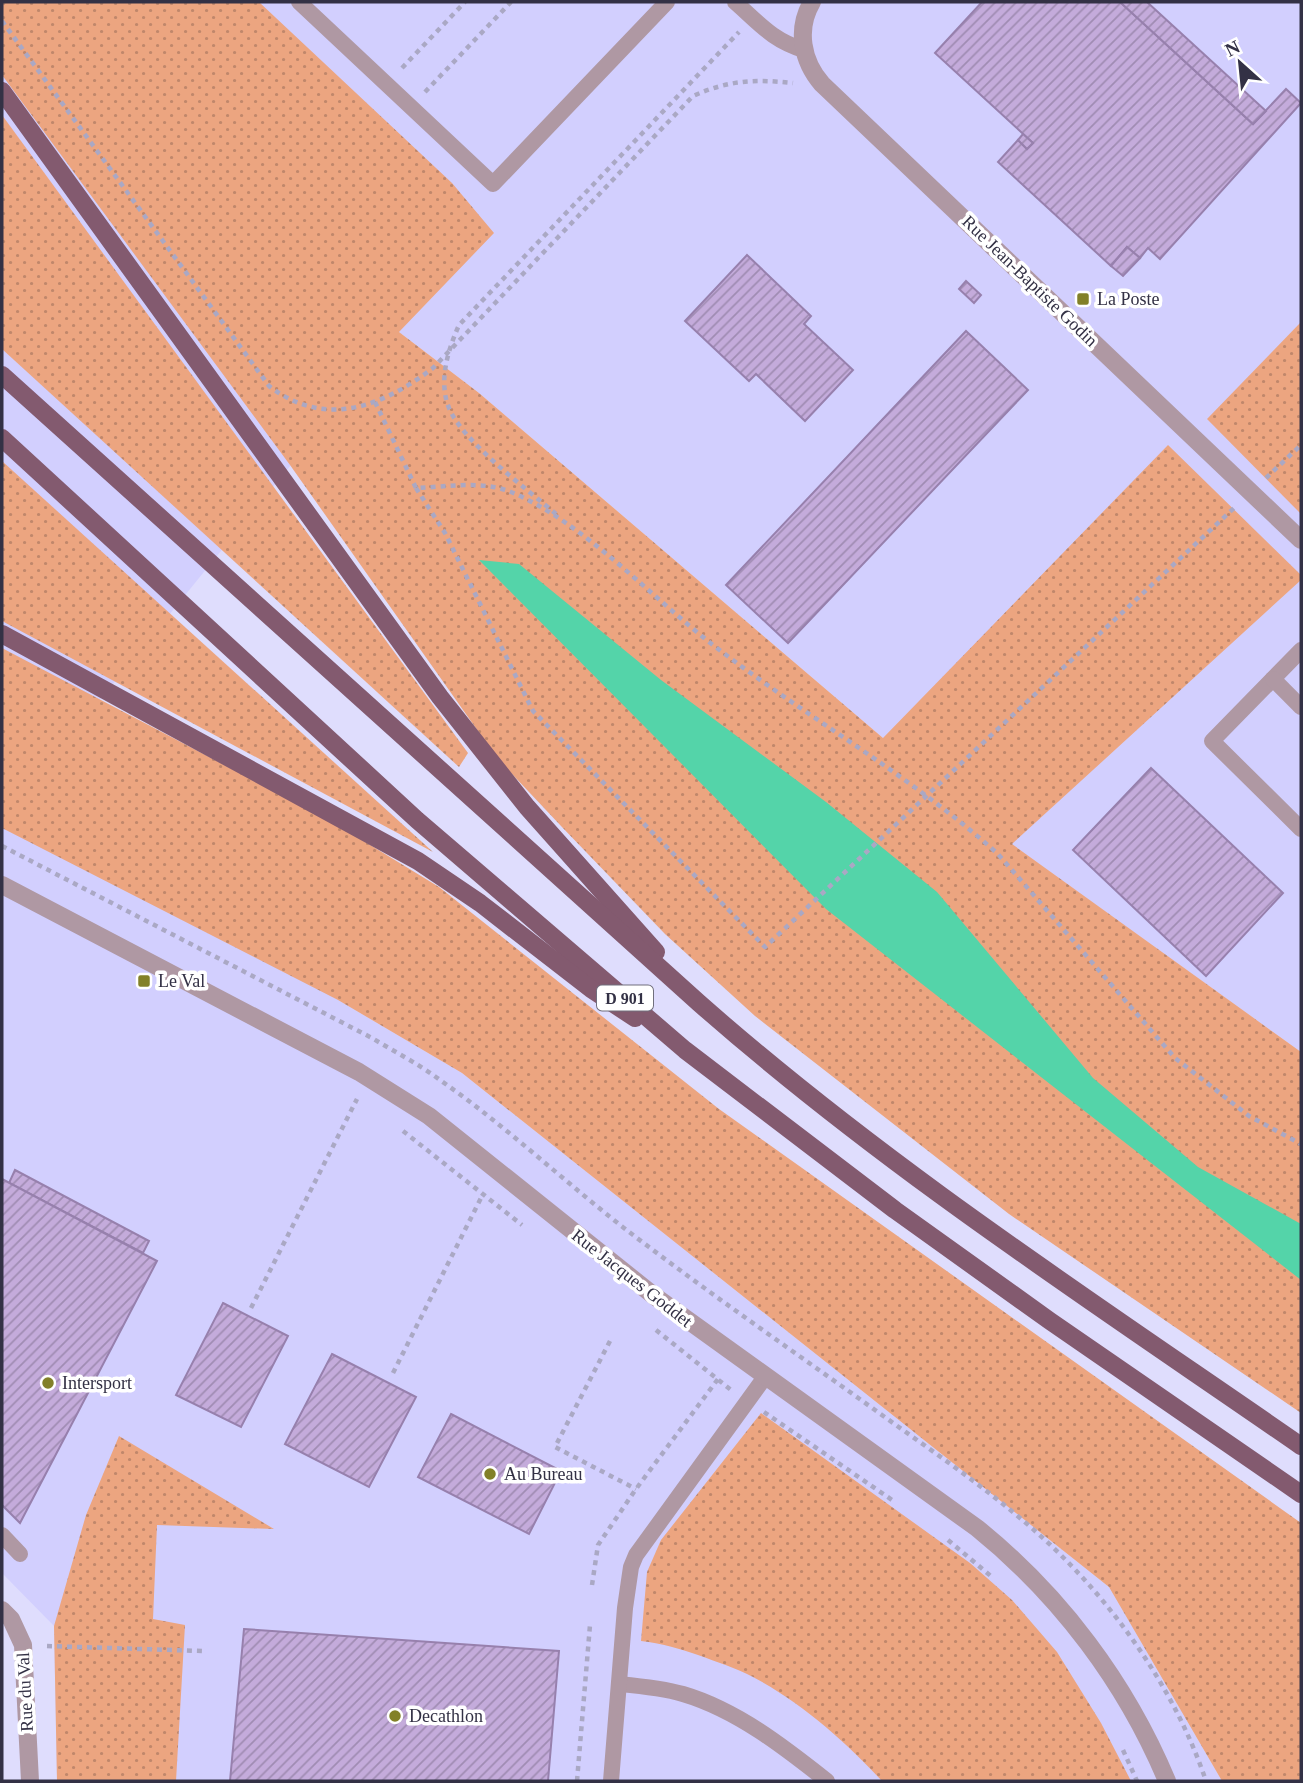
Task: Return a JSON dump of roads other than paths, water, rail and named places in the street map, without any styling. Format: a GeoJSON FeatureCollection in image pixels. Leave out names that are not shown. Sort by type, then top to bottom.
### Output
{"type":"FeatureCollection","features":[{"type":"Feature","properties":{"kind":"main road"},"geometry":{"type":"LineString","coordinates":[[2,91],[455,716],[527,807],[699,1003]]}},
{"type":"Feature","properties":{"kind":"main road","name":"D 901"},"geometry":{"type":"LineString","coordinates":[[2,375],[699,1003],[784,1076],[878,1149],[1001,1238],[1301,1446]]}},
{"type":"Feature","properties":{"kind":"main road","name":"D 901"},"geometry":{"type":"LineString","coordinates":[[2,438],[408,811],[685,1050],[924,1231],[1301,1494]]}},
{"type":"Feature","properties":{"kind":"main road"},"geometry":{"type":"LineString","coordinates":[[2,634],[418,861],[491,911],[613,1005],[685,1050]]}},
{"type":"Feature","properties":{"kind":"street"},"geometry":{"type":"LineString","coordinates":[[804,50],[804,23],[813,2]]}},
{"type":"Feature","properties":{"kind":"street","name":"Rue Jean-Baptiste Godin"},"geometry":{"type":"LineString","coordinates":[[804,50],[808,65],[822,84],[1301,540]]}},
{"type":"Feature","properties":{"kind":"street","name":"Rue Jacques Goddet"},"geometry":{"type":"LineString","coordinates":[[2,885],[359,1072],[408,1101],[626,1275],[951,1508],[1023,1568],[1082,1636],[1115,1681],[1144,1730],[1167,1781]]}},
{"type":"Feature","properties":{"kind":"street","name":"Rue du Val"},"geometry":{"type":"LineString","coordinates":[[2,1610],[15,1626],[23,1645],[30,1781]]}},
{"type":"Feature","properties":{"kind":"lane"},"geometry":{"type":"LineString","coordinates":[[299,2],[492,184],[667,2]]}},
{"type":"Feature","properties":{"kind":"lane"},"geometry":{"type":"LineString","coordinates":[[735,2],[775,38],[784,44],[804,50]]}},
{"type":"Feature","properties":{"kind":"lane"},"geometry":{"type":"LineString","coordinates":[[1301,650],[1212,741],[1301,829]]}},
{"type":"Feature","properties":{"kind":"lane"},"geometry":{"type":"LineString","coordinates":[[1273,679],[1301,707]]}},
{"type":"Feature","properties":{"kind":"lane"},"geometry":{"type":"LineString","coordinates":[[611,1781],[625,1608],[631,1567],[636,1555],[765,1377]]}},
{"type":"Feature","properties":{"kind":"lane"},"geometry":{"type":"LineString","coordinates":[[2,1535],[20,1554]]}},
{"type":"Feature","properties":{"kind":"lane"},"geometry":{"type":"LineString","coordinates":[[619,1684],[684,1695],[711,1705],[764,1734],[827,1781]]}},
{"type":"Feature","properties":{"kind":"place","name":"La Poste"},"geometry":{"type":"Point","coordinates":[1083,299]}},
{"type":"Feature","properties":{"kind":"place","name":"Le Val"},"geometry":{"type":"Point","coordinates":[144,981]}},
{"type":"Feature","properties":{"kind":"place","name":"Intersport"},"geometry":{"type":"Point","coordinates":[48,1383]}},
{"type":"Feature","properties":{"kind":"place","name":"Au Bureau"},"geometry":{"type":"Point","coordinates":[490,1474]}},
{"type":"Feature","properties":{"kind":"place","name":"Decathlon"},"geometry":{"type":"Point","coordinates":[395,1716]}}]}
